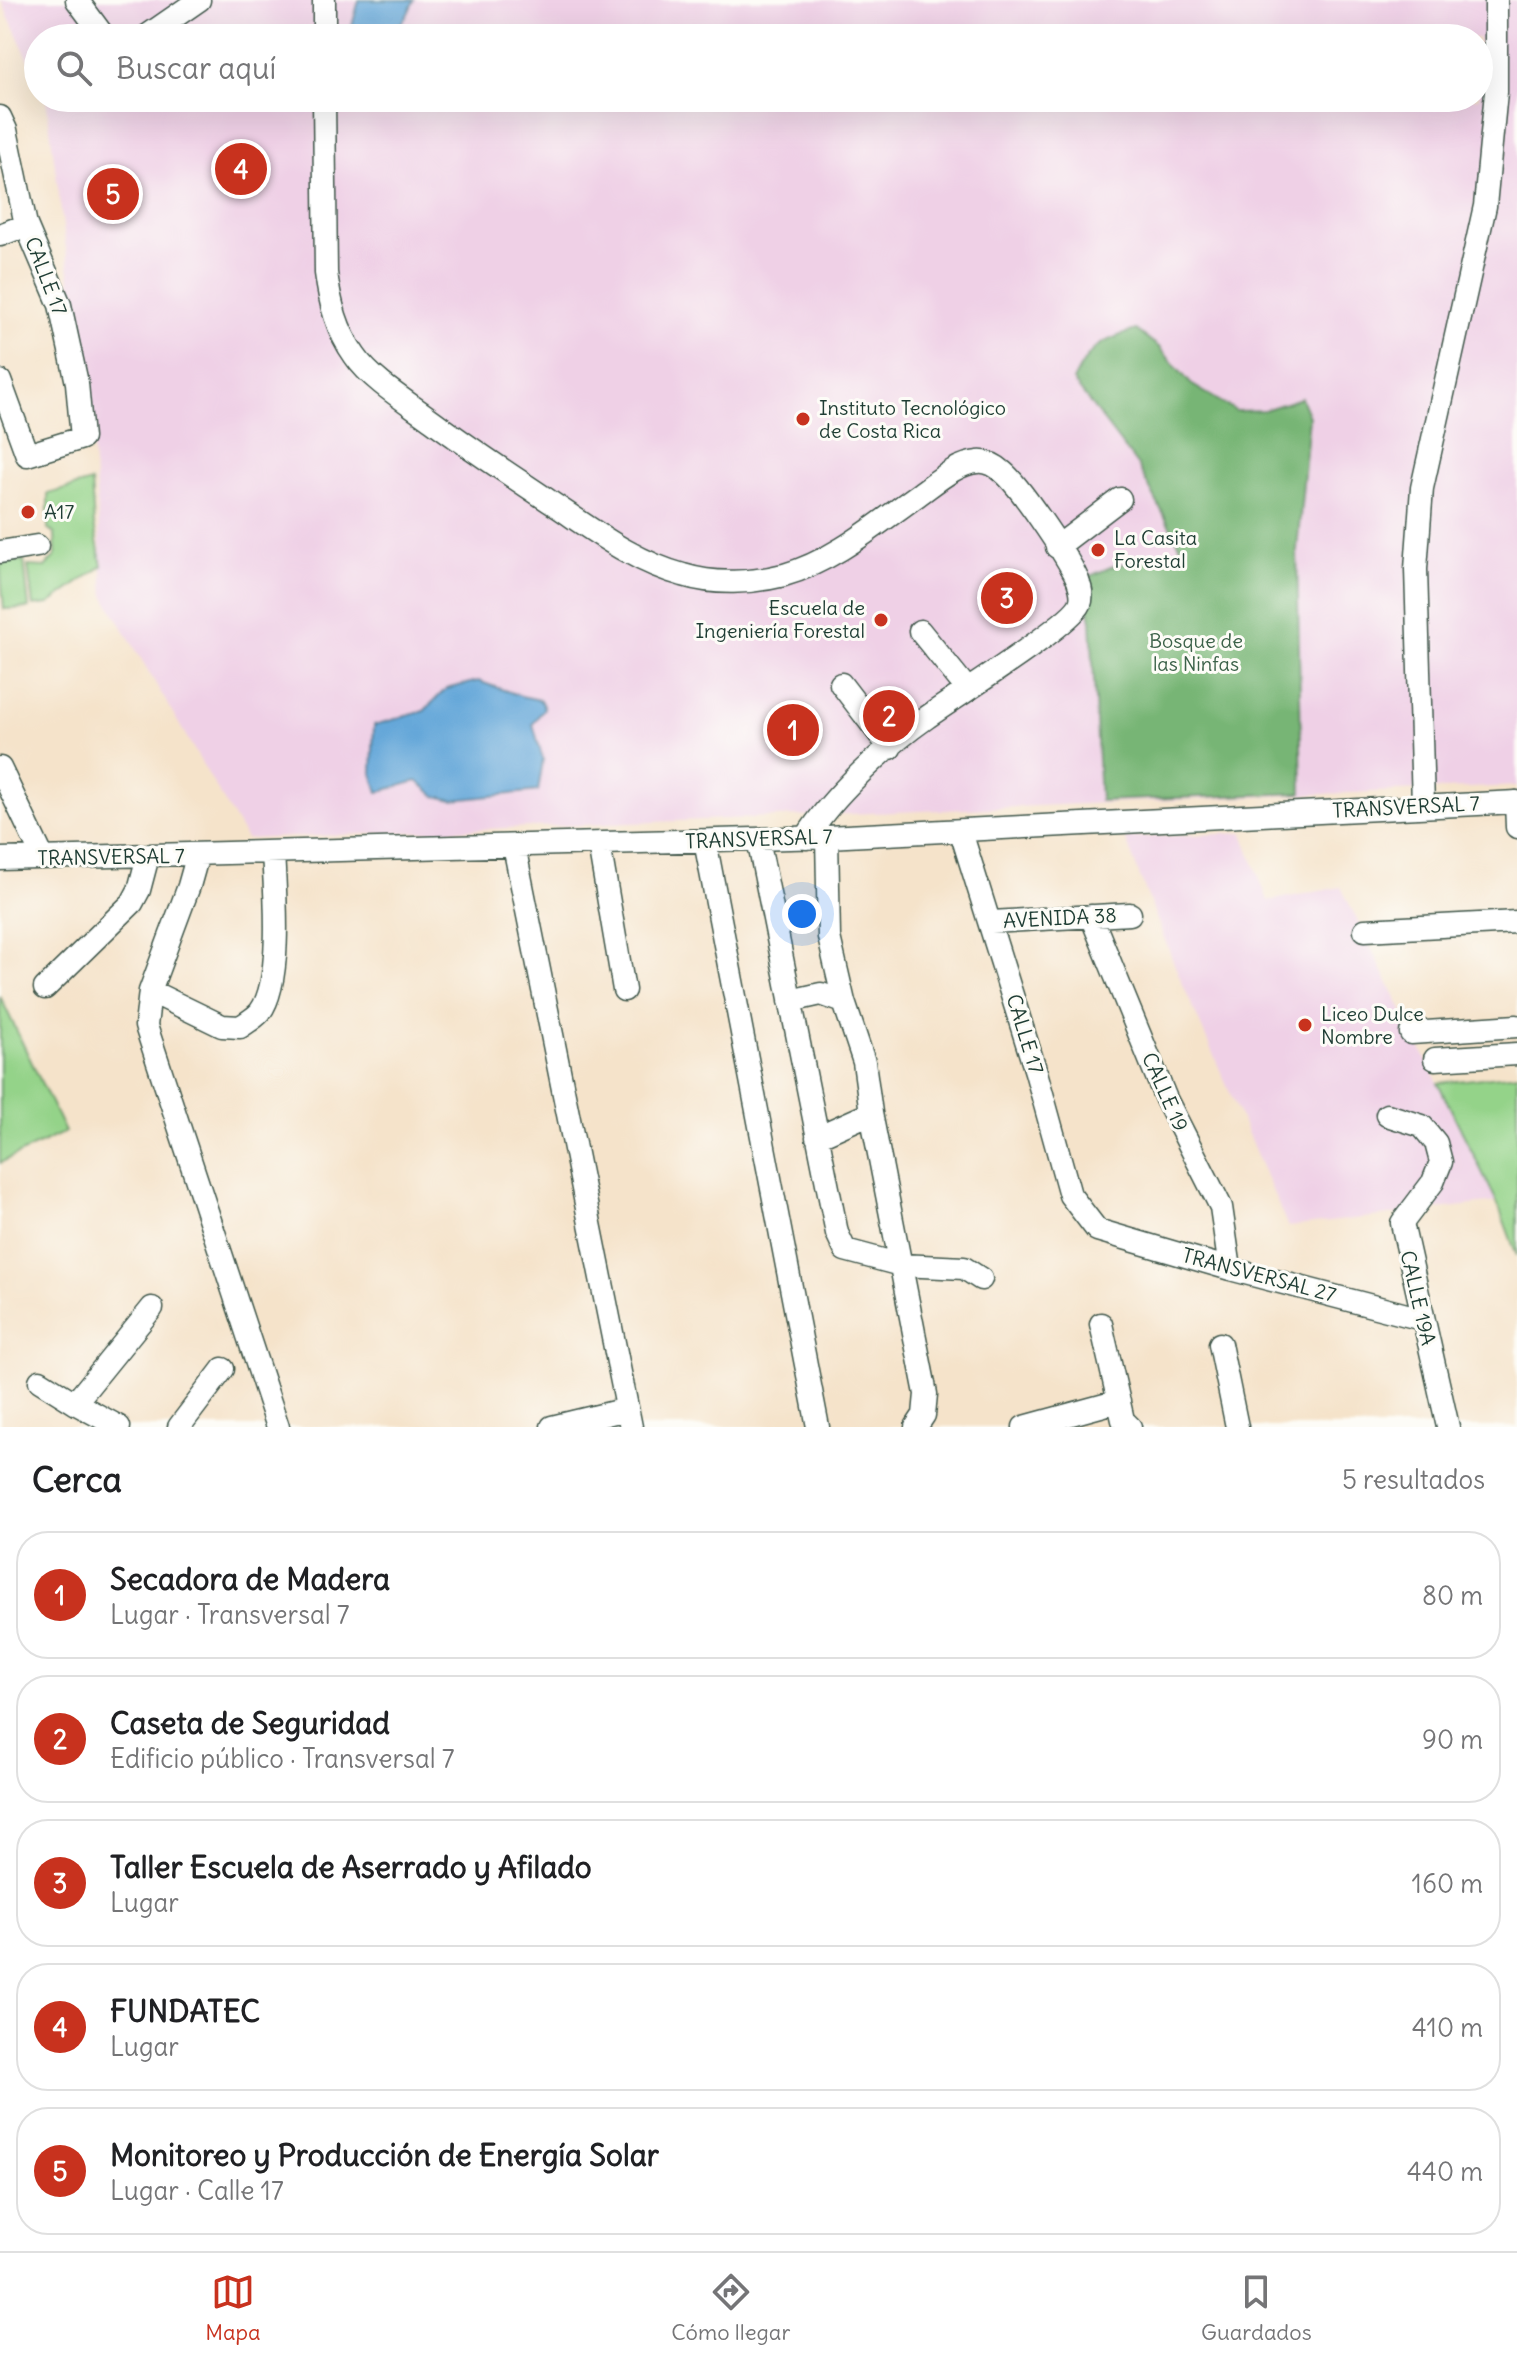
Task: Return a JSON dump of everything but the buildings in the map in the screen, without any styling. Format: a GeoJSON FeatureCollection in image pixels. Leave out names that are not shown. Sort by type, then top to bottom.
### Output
{"type":"FeatureCollection","features":[{"type":"Feature","properties":{"kind":"street"},"geometry":{"type":"LineString","coordinates":[[77,0],[95,24]]}},
{"type":"Feature","properties":{"kind":"street"},"geometry":{"type":"LineString","coordinates":[[164,24],[199,0]]}},
{"type":"Feature","properties":{"kind":"street"},"geometry":{"type":"LineString","coordinates":[[324,0],[324,24]]}},
{"type":"Feature","properties":{"kind":"street"},"geometry":{"type":"LineString","coordinates":[[1423,805],[1416,569],[1422,488],[1485,206],[1496,92],[1496,0]]}},
{"type":"Feature","properties":{"kind":"street"},"geometry":{"type":"LineString","coordinates":[[324,112],[326,273],[338,326],[356,358],[391,390],[458,439],[596,532],[641,559],[683,576],[717,581],[784,575],[816,563],[952,472],[979,462],[990,464],[1011,480],[1074,573],[1080,587],[1081,603],[1076,611],[1055,629],[922,720],[820,815],[817,838],[829,937],[844,1002],[864,1062],[871,1113],[926,1394],[924,1415],[916,1427]]}},
{"type":"Feature","properties":{"kind":"street","name":"CALLE 17"},"geometry":{"type":"LineString","coordinates":[[0,117],[6,130],[26,225],[60,305],[77,383],[82,438],[27,455],[0,381]]}},
{"type":"Feature","properties":{"kind":"street"},"geometry":{"type":"LineString","coordinates":[[0,235],[26,225]]}},
{"type":"Feature","properties":{"kind":"street"},"geometry":{"type":"LineString","coordinates":[[1057,547],[1120,499]]}},
{"type":"Feature","properties":{"kind":"street"},"geometry":{"type":"LineString","coordinates":[[0,552],[37,546]]}},
{"type":"Feature","properties":{"kind":"street"},"geometry":{"type":"LineString","coordinates":[[920,631],[967,689]]}},
{"type":"Feature","properties":{"kind":"street"},"geometry":{"type":"LineString","coordinates":[[841,684],[890,748]]}},
{"type":"Feature","properties":{"kind":"street"},"geometry":{"type":"LineString","coordinates":[[0,768],[43,858]]}},
{"type":"Feature","properties":{"kind":"street"},"geometry":{"type":"LineString","coordinates":[[1516,802],[1517,827]]}},
{"type":"Feature","properties":{"kind":"street","name":"TRANSVERSAL 7"},"geometry":{"type":"LineString","coordinates":[[0,859],[817,838],[1516,802]]}},
{"type":"Feature","properties":{"kind":"street","name":"CALLE 17"},"geometry":{"type":"LineString","coordinates":[[961,832],[991,922],[1070,1195],[1097,1230]]}},
{"type":"Feature","properties":{"kind":"street"},"geometry":{"type":"LineString","coordinates":[[758,839],[837,1233],[845,1250],[901,1265],[964,1268],[981,1279]]}},
{"type":"Feature","properties":{"kind":"street"},"geometry":{"type":"LineString","coordinates":[[705,841],[818,1427]]}},
{"type":"Feature","properties":{"kind":"street"},"geometry":{"type":"LineString","coordinates":[[599,844],[624,990]]}},
{"type":"Feature","properties":{"kind":"street"},"geometry":{"type":"LineString","coordinates":[[514,846],[629,1418],[552,1427]]}},
{"type":"Feature","properties":{"kind":"street"},"geometry":{"type":"LineString","coordinates":[[150,991],[222,1026],[240,1027],[260,1012],[270,990],[277,921],[273,853]]}},
{"type":"Feature","properties":{"kind":"street"},"geometry":{"type":"LineString","coordinates":[[198,854],[150,991],[146,1026],[278,1427]]}},
{"type":"Feature","properties":{"kind":"street"},"geometry":{"type":"LineString","coordinates":[[45,988],[132,903],[139,890],[148,856]]}},
{"type":"Feature","properties":{"kind":"street","name":"AVENIDA 38"},"geometry":{"type":"LineString","coordinates":[[991,922],[1130,914]]}},
{"type":"Feature","properties":{"kind":"street","name":"CALLE 19"},"geometry":{"type":"LineString","coordinates":[[1091,916],[1166,1099],[1221,1207],[1230,1269]]}},
{"type":"Feature","properties":{"kind":"street"},"geometry":{"type":"LineString","coordinates":[[1365,930],[1517,922]]}},
{"type":"Feature","properties":{"kind":"street"},"geometry":{"type":"LineString","coordinates":[[790,1001],[821,994],[844,1002]]}},
{"type":"Feature","properties":{"kind":"street"},"geometry":{"type":"LineString","coordinates":[[1411,1033],[1517,1026]]}},
{"type":"Feature","properties":{"kind":"street"},"geometry":{"type":"LineString","coordinates":[[1435,1059],[1517,1054]]}},
{"type":"Feature","properties":{"kind":"street"},"geometry":{"type":"LineString","coordinates":[[817,1137],[871,1113]]}},
{"type":"Feature","properties":{"kind":"street","name":"CALLE 19A"},"geometry":{"type":"LineString","coordinates":[[1387,1115],[1422,1126],[1436,1143],[1441,1162],[1433,1182],[1402,1223],[1402,1229],[1448,1427]]}},
{"type":"Feature","properties":{"kind":"street","name":"TRANSVERSAL 27"},"geometry":{"type":"LineString","coordinates":[[1097,1230],[1230,1269],[1422,1319]]}},
{"type":"Feature","properties":{"kind":"street"},"geometry":{"type":"LineString","coordinates":[[75,1403],[152,1308]]}},
{"type":"Feature","properties":{"kind":"street"},"geometry":{"type":"LineString","coordinates":[[1024,1427],[1124,1416],[1101,1324]]}},
{"type":"Feature","properties":{"kind":"street"},"geometry":{"type":"LineString","coordinates":[[1220,1344],[1237,1427]]}},
{"type":"Feature","properties":{"kind":"street"},"geometry":{"type":"LineString","coordinates":[[179,1427],[223,1369]]}},
{"type":"Feature","properties":{"kind":"street"},"geometry":{"type":"LineString","coordinates":[[40,1381],[119,1427]]}},
{"type":"Feature","properties":{"kind":"shaded area","name":"Instituto Tecnológico de Costa Rica"},"geometry":{"type":"Polygon","coordinates":[[[1,0],[1517,0],[1517,786],[246,839],[104,595],[93,452],[48,112],[1493,112],[1493,24],[24,24],[24,50],[1,0]]]}},
{"type":"Feature","properties":{"kind":"shaded area","name":"Liceo Dulce Nombre"},"geometry":{"type":"Polygon","coordinates":[[[1243,833],[1268,901],[1341,887],[1497,1202],[1288,1227],[1175,966],[1125,838],[1243,833]]]}},
{"type":"Feature","properties":{"kind":"green space","name":"Bosque de las Ninfas"},"geometry":{"type":"Polygon","coordinates":[[[1136,330],[1159,347],[1191,384],[1236,411],[1264,410],[1301,398],[1309,417],[1297,550],[1302,793],[1100,801],[1091,620],[1083,579],[1111,567],[1182,549],[1138,466],[1073,381],[1097,347],[1136,330]]]}},
{"type":"Feature","properties":{"kind":"green space"},"geometry":{"type":"Polygon","coordinates":[[[91,482],[94,525],[102,566],[49,604],[33,606],[28,566],[45,567],[56,555],[55,534],[48,529],[48,494],[91,482]]]}},
{"type":"Feature","properties":{"kind":"green space"},"geometry":{"type":"Polygon","coordinates":[[[24,560],[29,608],[4,609],[0,564],[24,560]]]}},
{"type":"Feature","properties":{"kind":"green space"},"geometry":{"type":"Polygon","coordinates":[[[0,996],[65,1132],[0,1163],[0,996]]]}},
{"type":"Feature","properties":{"kind":"green space"},"geometry":{"type":"Polygon","coordinates":[[[1517,1074],[1517,1256],[1497,1202],[1438,1083],[1517,1074]]]}},
{"type":"Feature","properties":{"kind":"water"},"geometry":{"type":"Polygon","coordinates":[[[359,0],[414,0],[400,24],[353,24],[359,0]]]}},
{"type":"Feature","properties":{"kind":"water"},"geometry":{"type":"Polygon","coordinates":[[[478,681],[540,700],[544,708],[533,724],[543,760],[538,791],[453,800],[436,796],[417,781],[378,792],[372,773],[374,725],[424,711],[446,689],[478,681]]]}},
{"type":"Feature","properties":{"kind":"place","name":"FUNDATEC"},"geometry":{"type":"Point","coordinates":[241,169]}},
{"type":"Feature","properties":{"kind":"place","name":"Monitoreo y Producción de Energía Solar"},"geometry":{"type":"Point","coordinates":[113,194]}},
{"type":"Feature","properties":{"kind":"place","name":"Instituto Tecnológico de Costa Rica"},"geometry":{"type":"Point","coordinates":[803,419]}},
{"type":"Feature","properties":{"kind":"place","name":"A17"},"geometry":{"type":"Point","coordinates":[28,512]}},
{"type":"Feature","properties":{"kind":"place","name":"La Casita Forestal"},"geometry":{"type":"Point","coordinates":[1098,550]}},
{"type":"Feature","properties":{"kind":"place","name":"Taller Escuela de Aserrado y Afilado"},"geometry":{"type":"Point","coordinates":[1007,598]}},
{"type":"Feature","properties":{"kind":"place","name":"Escuela de Ingeniería Forestal"},"geometry":{"type":"Point","coordinates":[881,620]}},
{"type":"Feature","properties":{"kind":"place","name":"Caseta de Seguridad"},"geometry":{"type":"Point","coordinates":[889,716]}},
{"type":"Feature","properties":{"kind":"place","name":"Secadora de Madera"},"geometry":{"type":"Point","coordinates":[793,730]}},
{"type":"Feature","properties":{"kind":"place","name":"Liceo Dulce Nombre"},"geometry":{"type":"Point","coordinates":[1305,1025]}}]}
